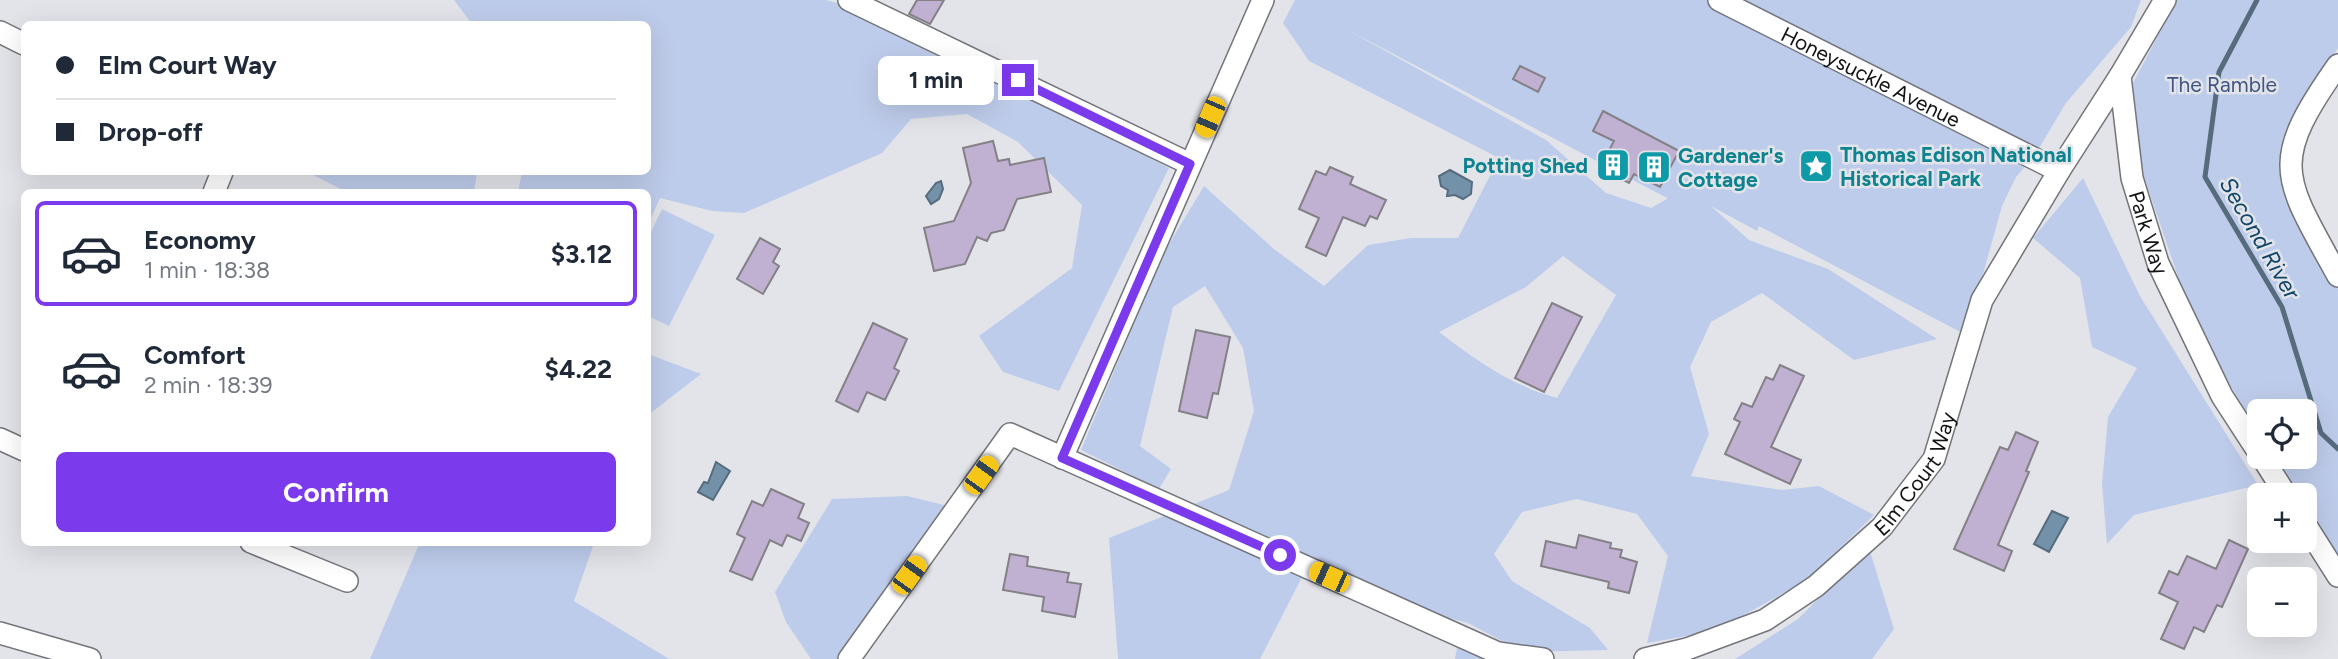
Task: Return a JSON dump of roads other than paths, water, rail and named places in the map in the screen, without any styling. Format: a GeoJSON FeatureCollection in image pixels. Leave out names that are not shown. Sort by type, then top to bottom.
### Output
{"type":"FeatureCollection","features":[{"type":"Feature","properties":{"kind":"street"},"geometry":{"type":"LineString","coordinates":[[849,0],[1190,164]]}},
{"type":"Feature","properties":{"kind":"street"},"geometry":{"type":"LineString","coordinates":[[1062,458],[1263,0]]}},
{"type":"Feature","properties":{"kind":"street","name":"Honeysuckle Avenue"},"geometry":{"type":"LineString","coordinates":[[1719,0],[2059,171]]}},
{"type":"Feature","properties":{"kind":"street"},"geometry":{"type":"LineString","coordinates":[[2120,76],[2165,0]]}},
{"type":"Feature","properties":{"kind":"street"},"geometry":{"type":"LineString","coordinates":[[0,32],[21,42]]}},
{"type":"Feature","properties":{"kind":"street"},"geometry":{"type":"LineString","coordinates":[[2338,65],[2310,105],[2291,144],[2290,176],[2298,204],[2338,276]]}},
{"type":"Feature","properties":{"kind":"street","name":"Elm Court Way"},"geometry":{"type":"LineString","coordinates":[[1645,659],[1687,649],[1765,620],[1816,586],[1882,527],[1934,459],[1982,300],[2059,171],[2120,76]]}},
{"type":"Feature","properties":{"kind":"street","name":"Park Way"},"geometry":{"type":"LineString","coordinates":[[2120,76],[2132,178],[2158,263],[2222,396],[2247,435]]}},
{"type":"Feature","properties":{"kind":"street"},"geometry":{"type":"LineString","coordinates":[[849,659],[1010,434],[1498,653],[1544,659]]}},
{"type":"Feature","properties":{"kind":"street"},"geometry":{"type":"LineString","coordinates":[[0,439],[21,449]]}},
{"type":"Feature","properties":{"kind":"street"},"geometry":{"type":"LineString","coordinates":[[2317,543],[2338,576]]}},
{"type":"Feature","properties":{"kind":"street"},"geometry":{"type":"LineString","coordinates":[[261,546],[347,581]]}},
{"type":"Feature","properties":{"kind":"street"},"geometry":{"type":"LineString","coordinates":[[0,633],[90,659]]}},
{"type":"Feature","properties":{"kind":"waterway","name":"Second River"},"geometry":{"type":"LineString","coordinates":[[2257,0],[2219,72],[2205,177],[2282,307],[2321,433],[2338,449]]}},
{"type":"Feature","properties":{"kind":"place","name":"Potting Shed"},"geometry":{"type":"Point","coordinates":[1613,165]}},
{"type":"Feature","properties":{"kind":"place","name":"Thomas Edison National Historical Park"},"geometry":{"type":"Point","coordinates":[1816,166]}},
{"type":"Feature","properties":{"kind":"place","name":"Gardener's Cottage"},"geometry":{"type":"Point","coordinates":[1654,167]}},
{"type":"Feature","properties":{"kind":"park label","name":"The Ramble"},"geometry":{"type":"Point","coordinates":[2222,84]}}]}
